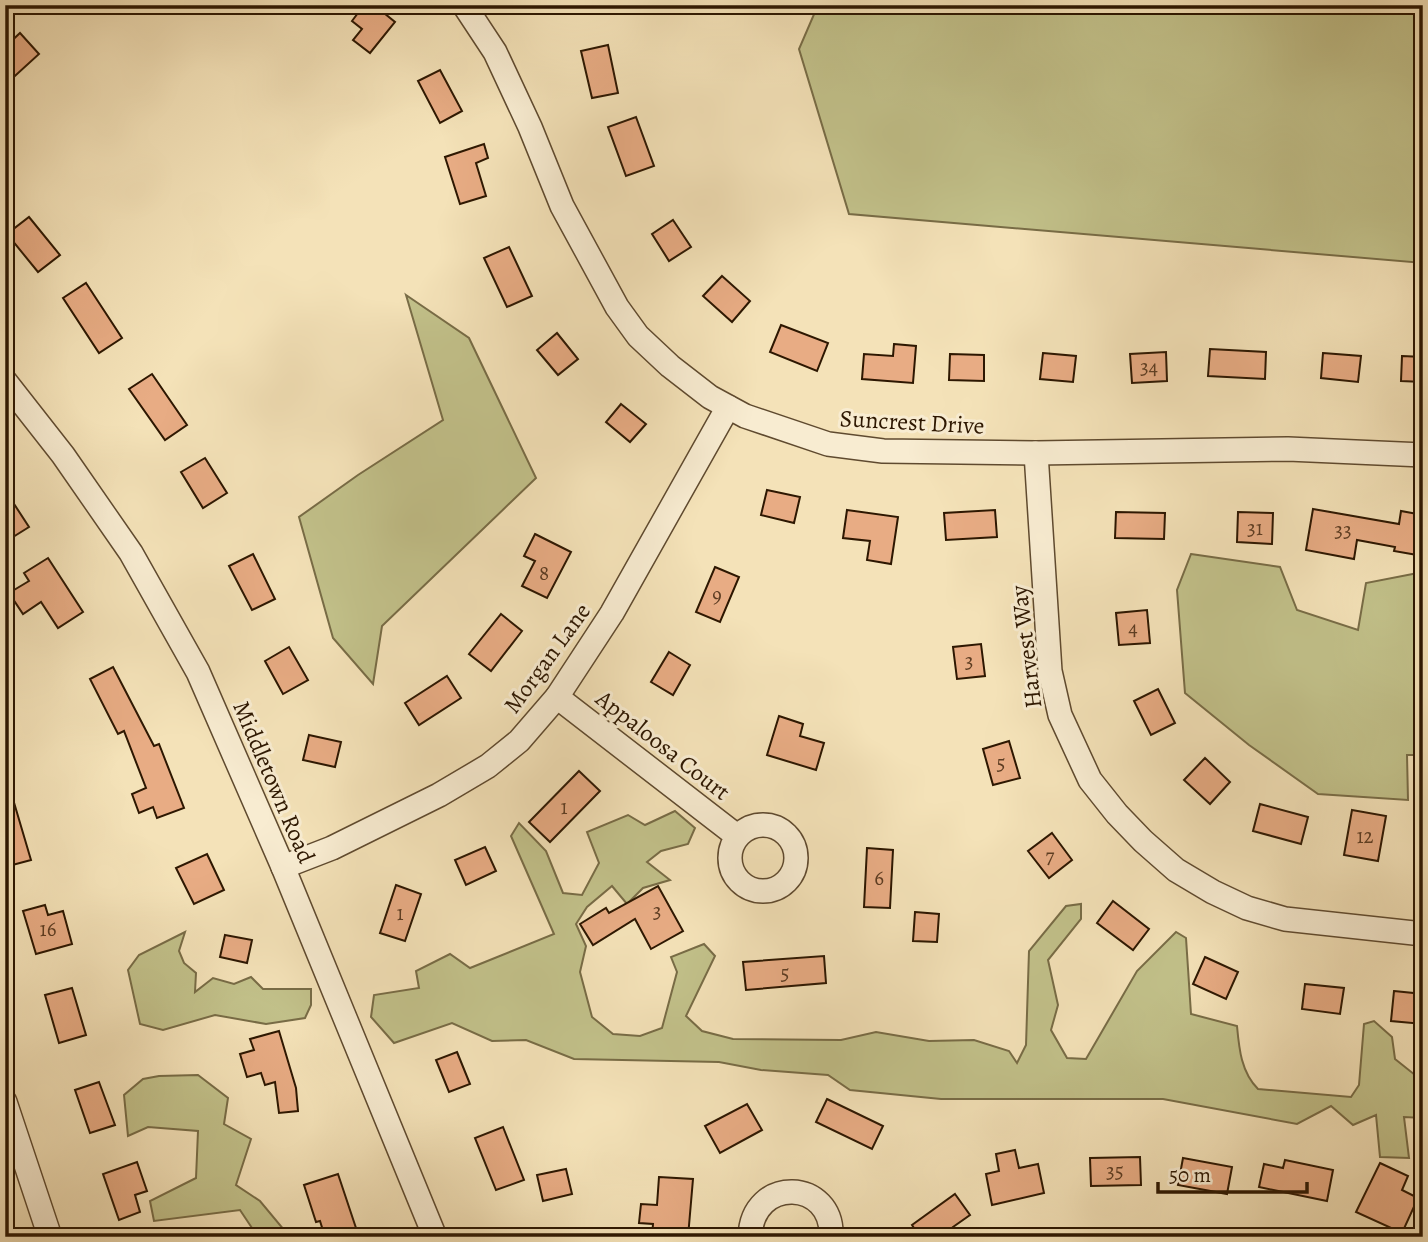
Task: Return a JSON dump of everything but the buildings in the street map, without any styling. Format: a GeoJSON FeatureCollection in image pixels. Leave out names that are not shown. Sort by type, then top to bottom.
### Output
{"type":"FeatureCollection","features":[{"type":"Feature","properties":{"kind":"street","name":"Suncrest Drive"},"geometry":{"type":"LineString","coordinates":[[464,5],[495,52],[530,127],[562,206],[617,307],[638,336],[670,366],[710,397],[745,416],[828,444],[883,451],[1036,453],[1288,449],[1423,455]]}},
{"type":"Feature","properties":{"kind":"street","name":"Middletown Road"},"geometry":{"type":"LineString","coordinates":[[5,381],[63,455],[138,565],[198,672],[283,867],[435,1237]]}},
{"type":"Feature","properties":{"kind":"street","name":"Morgan Lane"},"geometry":{"type":"LineString","coordinates":[[283,867],[332,848],[439,794],[488,766],[519,741],[557,697],[612,613],[728,407]]}},
{"type":"Feature","properties":{"kind":"street","name":"Harvest Way"},"geometry":{"type":"LineString","coordinates":[[1036,453],[1051,671],[1060,715],[1090,780],[1117,814],[1176,870],[1247,908],[1285,919],[1423,934]]}},
{"type":"Feature","properties":{"kind":"street","name":"Appaloosa Court"},"geometry":{"type":"LineString","coordinates":[[557,697],[737,836]]}},
{"type":"Feature","properties":{"kind":"street"},"geometry":{"type":"LineString","coordinates":[[6,1110],[50,1237]]}},
{"type":"Feature","properties":{"kind":"street"},"geometry":{"type":"LineString","coordinates":[[750,1237],[756,1210],[765,1200],[790,1191],[815,1199],[824,1208],[830,1220],[831,1237]]}},
{"type":"Feature","properties":{"kind":"shaded area"},"geometry":{"type":"Polygon","coordinates":[[[818,5],[1423,5],[1423,263],[849,214],[799,49],[818,5]]]}},
{"type":"Feature","properties":{"kind":"shaded area"},"geometry":{"type":"Polygon","coordinates":[[[406,295],[469,338],[536,478],[382,626],[373,684],[333,638],[299,517],[443,420],[406,295]]]}},
{"type":"Feature","properties":{"kind":"shaded area"},"geometry":{"type":"Polygon","coordinates":[[[1191,554],[1280,567],[1297,610],[1358,630],[1366,583],[1423,572],[1423,755],[1407,755],[1408,800],[1318,794],[1249,745],[1185,693],[1177,590],[1191,554]]]}},
{"type":"Feature","properties":{"kind":"shaded area"},"geometry":{"type":"Polygon","coordinates":[[[675,811],[695,828],[688,844],[661,851],[647,862],[670,880],[643,888],[627,904],[612,886],[587,907],[576,924],[586,946],[580,972],[592,1017],[613,1034],[640,1036],[662,1028],[677,972],[671,957],[704,944],[715,956],[686,1016],[702,1031],[733,1039],[841,1040],[876,1032],[929,1041],[974,1040],[1009,1051],[1017,1063],[1026,1045],[1029,951],[1066,906],[1081,904],[1081,919],[1048,960],[1058,1005],[1051,1030],[1067,1058],[1086,1059],[1137,971],[1176,932],[1186,938],[1191,1014],[1237,1026],[1244,1067],[1258,1089],[1351,1097],[1359,1085],[1364,1024],[1374,1021],[1392,1037],[1395,1059],[1423,1079],[1423,1118],[1404,1117],[1409,1158],[1380,1157],[1376,1115],[1353,1125],[1331,1106],[1297,1124],[1163,1099],[941,1099],[850,1090],[828,1075],[761,1070],[719,1062],[574,1059],[526,1040],[492,1041],[452,1023],[394,1043],[371,1017],[374,995],[419,988],[416,971],[450,954],[470,968],[554,934],[511,836],[519,823],[546,851],[563,893],[582,895],[599,863],[587,832],[628,815],[645,825],[675,811]]]}},
{"type":"Feature","properties":{"kind":"shaded area"},"geometry":{"type":"Polygon","coordinates":[[[185,932],[179,951],[184,963],[196,973],[195,992],[213,978],[234,984],[251,977],[263,989],[311,989],[311,1005],[305,1018],[266,1024],[215,1015],[163,1030],[140,1024],[128,970],[139,955],[185,932]]]}},
{"type":"Feature","properties":{"kind":"shaded area"},"geometry":{"type":"Polygon","coordinates":[[[198,1075],[228,1098],[224,1124],[251,1139],[236,1185],[260,1201],[284,1230],[301,1237],[258,1237],[240,1210],[154,1221],[150,1201],[196,1178],[198,1131],[148,1127],[128,1136],[124,1095],[143,1079],[198,1075]]]}}]}
